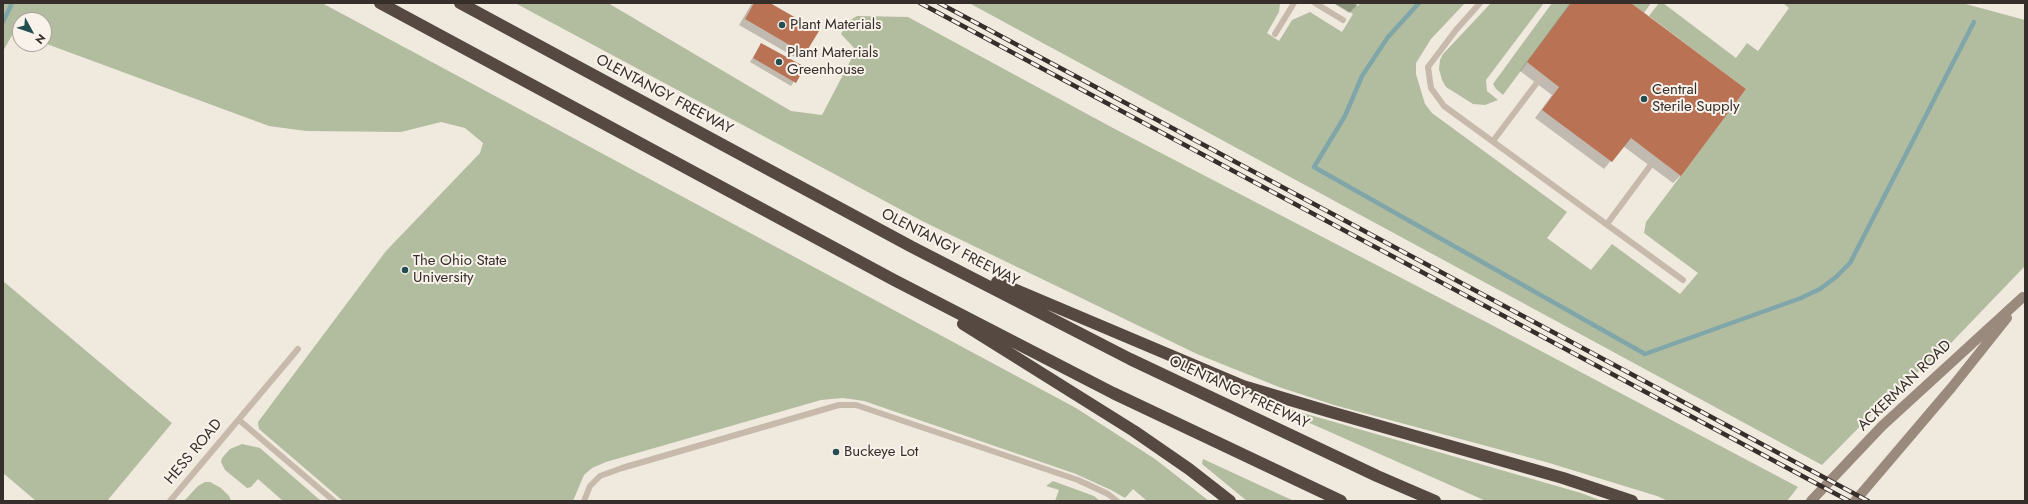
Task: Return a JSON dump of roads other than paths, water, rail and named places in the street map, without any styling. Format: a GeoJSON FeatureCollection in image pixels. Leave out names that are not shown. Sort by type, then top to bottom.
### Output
{"type":"FeatureCollection","features":[{"type":"Feature","properties":{"kind":"highway"},"geometry":{"type":"LineString","coordinates":[[380,3],[894,280],[1113,393],[1341,501]]}},
{"type":"Feature","properties":{"kind":"highway","name":"OLENTANGY FREEWAY"},"geometry":{"type":"LineString","coordinates":[[460,3],[912,247],[1130,359],[1370,473],[1435,501]]}},
{"type":"Feature","properties":{"kind":"highway"},"geometry":{"type":"LineString","coordinates":[[912,247],[1243,386],[1563,478],[1632,501]]}},
{"type":"Feature","properties":{"kind":"highway"},"geometry":{"type":"LineString","coordinates":[[894,280],[1134,431],[1189,469],[1230,501]]}},
{"type":"Feature","properties":{"kind":"main road","name":"ACKERMAN ROAD"},"geometry":{"type":"LineString","coordinates":[[1811,501],[1888,421],[2024,296]]}},
{"type":"Feature","properties":{"kind":"main road","name":"ACKERMAN ROAD"},"geometry":{"type":"LineString","coordinates":[[1855,501],[1952,387],[2024,296]]}},
{"type":"Feature","properties":{"kind":"lane"},"geometry":{"type":"LineString","coordinates":[[1275,34],[1294,3]]}},
{"type":"Feature","properties":{"kind":"lane"},"geometry":{"type":"LineString","coordinates":[[1315,3],[1343,20]]}},
{"type":"Feature","properties":{"kind":"lane"},"geometry":{"type":"LineString","coordinates":[[1480,3],[1456,30],[1428,67],[1431,88],[1444,106],[1683,280]]}},
{"type":"Feature","properties":{"kind":"lane"},"geometry":{"type":"LineString","coordinates":[[1493,141],[1538,80]]}},
{"type":"Feature","properties":{"kind":"lane"},"geometry":{"type":"LineString","coordinates":[[1607,224],[1650,166]]}},
{"type":"Feature","properties":{"kind":"lane","name":"HESS ROAD"},"geometry":{"type":"LineString","coordinates":[[170,501],[298,349]]}},
{"type":"Feature","properties":{"kind":"lane"},"geometry":{"type":"LineString","coordinates":[[584,501],[590,486],[600,476],[622,468],[816,411],[845,405],[856,405],[1078,480],[1108,494],[1117,501]]}},
{"type":"Feature","properties":{"kind":"lane"},"geometry":{"type":"LineString","coordinates":[[239,420],[334,501]]}},
{"type":"Feature","properties":{"kind":"waterway"},"geometry":{"type":"LineString","coordinates":[[3,22],[12,3]]}},
{"type":"Feature","properties":{"kind":"waterway"},"geometry":{"type":"LineString","coordinates":[[1419,3],[1388,37],[1362,76],[1345,116],[1314,167],[1645,354],[1801,298],[1820,289],[1836,277],[1850,263],[1974,22]]}},
{"type":"Feature","properties":{"kind":"railway"},"geometry":{"type":"LineString","coordinates":[[920,3],[1849,501]]}},
{"type":"Feature","properties":{"kind":"railway"},"geometry":{"type":"LineString","coordinates":[[939,3],[1868,501]]}},
{"type":"Feature","properties":{"kind":"place","name":"Plant Materials"},"geometry":{"type":"Point","coordinates":[782,25]}},
{"type":"Feature","properties":{"kind":"place","name":"Plant Materials Greenhouse"},"geometry":{"type":"Point","coordinates":[779,62]}},
{"type":"Feature","properties":{"kind":"place","name":"Central Sterile Supply"},"geometry":{"type":"Point","coordinates":[1644,99]}},
{"type":"Feature","properties":{"kind":"place","name":"The Ohio State University"},"geometry":{"type":"Point","coordinates":[405,270]}},
{"type":"Feature","properties":{"kind":"place","name":"Buckeye Lot"},"geometry":{"type":"Point","coordinates":[836,452]}}]}
